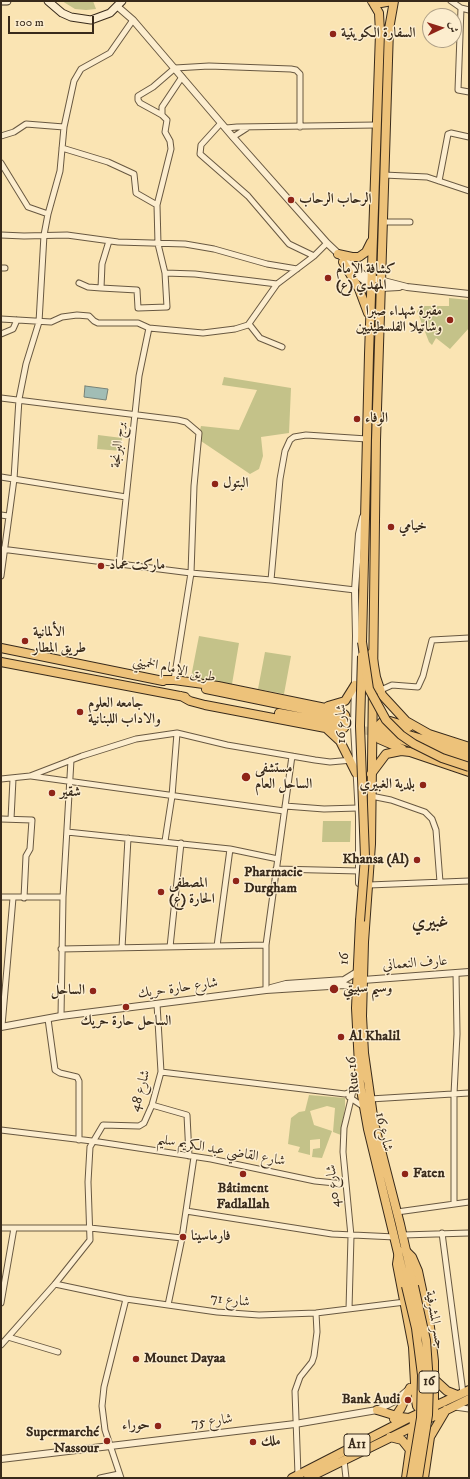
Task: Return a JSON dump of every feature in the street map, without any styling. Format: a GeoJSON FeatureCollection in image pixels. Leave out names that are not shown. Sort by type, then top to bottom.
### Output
{"type":"FeatureCollection","features":[{"type":"Feature","properties":{"kind":"main road"},"geometry":{"type":"LineString","coordinates":[[1,2],[6,1]]}},
{"type":"Feature","properties":{"kind":"main road"},"geometry":{"type":"LineString","coordinates":[[48,1],[62,13],[81,20],[101,18],[120,4]]}},
{"type":"Feature","properties":{"kind":"main road"},"geometry":{"type":"LineString","coordinates":[[372,1],[381,3],[393,1],[389,29],[384,175],[372,653],[376,677],[389,704],[406,721],[429,734]]}},
{"type":"Feature","properties":{"kind":"main road"},"geometry":{"type":"LineString","coordinates":[[372,1],[377,9],[380,23],[362,642],[370,689],[386,720],[401,735],[414,744],[442,758],[469,767]]}},
{"type":"Feature","properties":{"kind":"main road"},"geometry":{"type":"LineString","coordinates":[[337,252],[352,257],[362,256],[368,249],[374,233]]}},
{"type":"Feature","properties":{"kind":"main road"},"geometry":{"type":"LineString","coordinates":[[344,262],[362,294],[371,326]]}},
{"type":"Feature","properties":{"kind":"main road","name":"شارع 16"},"geometry":{"type":"LineString","coordinates":[[359,939],[365,851],[360,726],[362,642]]}},
{"type":"Feature","properties":{"kind":"main road","name":"طريق الإمام الخميني"},"geometry":{"type":"LineString","coordinates":[[1,648],[159,680],[342,721],[181,696],[66,676],[1,662]]}},
{"type":"Feature","properties":{"kind":"main road","name":"شارع 16"},"geometry":{"type":"LineString","coordinates":[[372,653],[372,813],[369,885],[359,977],[356,991],[360,1084],[364,1106],[399,1236]]}},
{"type":"Feature","properties":{"kind":"main road"},"geometry":{"type":"LineString","coordinates":[[66,676],[70,662]]}},
{"type":"Feature","properties":{"kind":"main road"},"geometry":{"type":"LineString","coordinates":[[159,680],[174,680],[218,686],[321,707],[342,712],[347,721],[345,726],[340,729],[320,727],[205,705],[190,701],[181,696]]}},
{"type":"Feature","properties":{"kind":"main road"},"geometry":{"type":"LineString","coordinates":[[321,707],[342,703],[355,685]]}},
{"type":"Feature","properties":{"kind":"main road"},"geometry":{"type":"LineString","coordinates":[[469,747],[393,721],[381,722],[378,732],[379,739],[387,744],[469,772]]}},
{"type":"Feature","properties":{"kind":"main road"},"geometry":{"type":"LineString","coordinates":[[320,727],[337,737],[353,760],[356,773]]}},
{"type":"Feature","properties":{"kind":"main road"},"geometry":{"type":"LineString","coordinates":[[469,753],[384,731],[469,760]]}},
{"type":"Feature","properties":{"kind":"main road"},"geometry":{"type":"LineString","coordinates":[[371,774],[386,754],[395,751],[410,752]]}},
{"type":"Feature","properties":{"kind":"main road"},"geometry":{"type":"LineString","coordinates":[[359,812],[364,806],[369,808],[372,813]]}},
{"type":"Feature","properties":{"kind":"main road","name":"16"},"geometry":{"type":"LineString","coordinates":[[359,939],[359,977]]}},
{"type":"Feature","properties":{"kind":"main road","name":"Rue 16"},"geometry":{"type":"LineString","coordinates":[[359,977],[364,1053],[370,1099],[374,1123],[397,1212],[399,1236]]}},
{"type":"Feature","properties":{"kind":"main road"},"geometry":{"type":"LineString","coordinates":[[399,1236],[410,1286]]}},
{"type":"Feature","properties":{"kind":"main road"},"geometry":{"type":"LineString","coordinates":[[403,1252],[397,1264],[413,1347],[413,1384],[417,1418],[410,1450],[408,1477]]}},
{"type":"Feature","properties":{"kind":"main road"},"geometry":{"type":"LineString","coordinates":[[403,1252],[416,1264],[422,1284],[430,1327],[435,1380],[432,1415]]}},
{"type":"Feature","properties":{"kind":"main road","name":"جسر المشرفية"},"geometry":{"type":"LineString","coordinates":[[408,1477],[421,1418],[422,1375],[410,1286]]}},
{"type":"Feature","properties":{"kind":"main road","name":"جسر المشرفية"},"geometry":{"type":"LineString","coordinates":[[410,1286],[426,1340],[429,1383],[428,1415],[422,1477]]}},
{"type":"Feature","properties":{"kind":"main road"},"geometry":{"type":"LineString","coordinates":[[435,1380],[447,1391],[465,1394]]}},
{"type":"Feature","properties":{"kind":"main road"},"geometry":{"type":"LineString","coordinates":[[384,1430],[396,1416],[413,1384]]}},
{"type":"Feature","properties":{"kind":"main road"},"geometry":{"type":"LineString","coordinates":[[430,1437],[450,1407],[465,1394]]}},
{"type":"Feature","properties":{"kind":"main road","name":"A11"},"geometry":{"type":"LineString","coordinates":[[308,1478],[390,1437],[434,1405],[465,1394]]}},
{"type":"Feature","properties":{"kind":"main road"},"geometry":{"type":"LineString","coordinates":[[377,1410],[396,1416],[417,1418],[432,1415],[450,1407]]}},
{"type":"Feature","properties":{"kind":"main road"},"geometry":{"type":"LineString","coordinates":[[417,1418],[430,1430],[422,1477]]}},
{"type":"Feature","properties":{"kind":"main road","name":"A11"},"geometry":{"type":"LineString","coordinates":[[295,1477],[384,1430],[417,1418]]}},
{"type":"Feature","properties":{"kind":"main road"},"geometry":{"type":"LineString","coordinates":[[390,1437],[402,1440],[410,1450]]}},
{"type":"Feature","properties":{"kind":"main road"},"geometry":{"type":"LineString","coordinates":[[408,1477],[418,1472],[422,1477]]}},
{"type":"Feature","properties":{"kind":"street"},"geometry":{"type":"LineString","coordinates":[[451,1],[462,8],[469,10]]}},
{"type":"Feature","properties":{"kind":"street"},"geometry":{"type":"LineString","coordinates":[[120,4],[233,137],[327,243],[372,282]]}},
{"type":"Feature","properties":{"kind":"street"},"geometry":{"type":"LineString","coordinates":[[1,576],[3,549],[14,479],[19,399],[26,364],[39,322],[44,235],[48,214],[60,171],[64,127],[74,81],[78,73],[110,53],[133,20]]}},
{"type":"Feature","properties":{"kind":"street"},"geometry":{"type":"LineString","coordinates":[[460,48],[458,90],[469,92]]}},
{"type":"Feature","properties":{"kind":"street"},"geometry":{"type":"LineString","coordinates":[[79,283],[88,287],[137,290],[138,308],[167,307],[165,273],[158,244],[157,205],[171,149],[170,141],[165,132],[167,120],[162,115],[140,103],[138,96],[153,87],[175,68],[209,66],[296,70],[300,74],[300,127]]}},
{"type":"Feature","properties":{"kind":"street"},"geometry":{"type":"LineString","coordinates":[[162,115],[164,102],[182,77]]}},
{"type":"Feature","properties":{"kind":"street"},"geometry":{"type":"LineString","coordinates":[[221,123],[201,146],[200,154],[248,196],[290,244],[314,256]]}},
{"type":"Feature","properties":{"kind":"street"},"geometry":{"type":"LineString","coordinates":[[1,136],[14,132],[26,124],[64,127]]}},
{"type":"Feature","properties":{"kind":"street"},"geometry":{"type":"LineString","coordinates":[[226,128],[376,125]]}},
{"type":"Feature","properties":{"kind":"street"},"geometry":{"type":"LineString","coordinates":[[233,137],[241,130],[249,127]]}},
{"type":"Feature","properties":{"kind":"street"},"geometry":{"type":"LineString","coordinates":[[439,181],[448,134],[451,133],[469,137]]}},
{"type":"Feature","properties":{"kind":"street"},"geometry":{"type":"LineString","coordinates":[[62,148],[108,162],[131,172],[135,178],[136,193],[157,205]]}},
{"type":"Feature","properties":{"kind":"street"},"geometry":{"type":"LineString","coordinates":[[1,163],[28,207],[48,214]]}},
{"type":"Feature","properties":{"kind":"street"},"geometry":{"type":"LineString","coordinates":[[384,175],[420,176],[436,179],[469,191]]}},
{"type":"Feature","properties":{"kind":"street"},"geometry":{"type":"LineString","coordinates":[[384,222],[410,222]]}},
{"type":"Feature","properties":{"kind":"street"},"geometry":{"type":"LineString","coordinates":[[1,235],[67,234],[109,241],[185,244],[214,248],[267,264],[297,269]]}},
{"type":"Feature","properties":{"kind":"street"},"geometry":{"type":"LineString","coordinates":[[101,288],[102,264],[109,241]]}},
{"type":"Feature","properties":{"kind":"street"},"geometry":{"type":"LineString","coordinates":[[1,319],[51,322],[62,317],[78,315],[89,316],[98,323],[138,323],[149,328],[210,332],[235,329],[249,324],[266,297],[277,284],[314,256],[327,243]]}},
{"type":"Feature","properties":{"kind":"street"},"geometry":{"type":"LineString","coordinates":[[337,252],[357,277],[372,282],[469,294]]}},
{"type":"Feature","properties":{"kind":"street"},"geometry":{"type":"LineString","coordinates":[[165,273],[195,274],[277,284]]}},
{"type":"Feature","properties":{"kind":"street"},"geometry":{"type":"LineString","coordinates":[[1,334],[13,329],[17,320]]}},
{"type":"Feature","properties":{"kind":"street"},"geometry":{"type":"LineString","coordinates":[[249,324],[260,338],[282,347]]}},
{"type":"Feature","properties":{"kind":"street","name":"برج البرنجة"},"geometry":{"type":"LineString","coordinates":[[119,564],[134,415],[139,376],[149,328]]}},
{"type":"Feature","properties":{"kind":"street"},"geometry":{"type":"LineString","coordinates":[[1,398],[19,399],[186,422],[199,433],[194,486],[191,573],[174,680]]}},
{"type":"Feature","properties":{"kind":"street"},"geometry":{"type":"LineString","coordinates":[[270,580],[280,479],[285,451],[290,440],[294,437],[306,435],[367,439]]}},
{"type":"Feature","properties":{"kind":"street"},"geometry":{"type":"LineString","coordinates":[[1,477],[126,497]]}},
{"type":"Feature","properties":{"kind":"street","name":"شارع 16"},"geometry":{"type":"LineString","coordinates":[[353,760],[355,590],[360,526],[366,514]]}},
{"type":"Feature","properties":{"kind":"street"},"geometry":{"type":"LineString","coordinates":[[1,515],[8,516]]}},
{"type":"Feature","properties":{"kind":"street"},"geometry":{"type":"LineString","coordinates":[[3,549],[191,573],[355,590]]}},
{"type":"Feature","properties":{"kind":"street"},"geometry":{"type":"LineString","coordinates":[[381,690],[392,685],[418,687],[424,676],[432,640],[469,638]]}},
{"type":"Feature","properties":{"kind":"street"},"geometry":{"type":"LineString","coordinates":[[1,779],[13,779],[30,776],[71,760],[136,739],[177,733],[227,745],[330,762],[353,760]]}},
{"type":"Feature","properties":{"kind":"street"},"geometry":{"type":"LineString","coordinates":[[165,841],[172,796],[177,733]]}},
{"type":"Feature","properties":{"kind":"street"},"geometry":{"type":"LineString","coordinates":[[266,990],[266,945],[292,756]]}},
{"type":"Feature","properties":{"kind":"street"},"geometry":{"type":"LineString","coordinates":[[61,1016],[63,897],[71,760]]}},
{"type":"Feature","properties":{"kind":"street"},"geometry":{"type":"LineString","coordinates":[[356,773],[359,812],[359,939]]}},
{"type":"Feature","properties":{"kind":"street"},"geometry":{"type":"LineString","coordinates":[[30,776],[70,783],[285,809],[324,809],[359,812]]}},
{"type":"Feature","properties":{"kind":"street"},"geometry":{"type":"LineString","coordinates":[[11,819],[13,779]]}},
{"type":"Feature","properties":{"kind":"street"},"geometry":{"type":"LineString","coordinates":[[371,796],[391,800],[425,812],[432,819],[437,836],[440,882]]}},
{"type":"Feature","properties":{"kind":"street"},"geometry":{"type":"LineString","coordinates":[[1,819],[32,820],[30,849],[26,856],[24,898]]}},
{"type":"Feature","properties":{"kind":"street"},"geometry":{"type":"LineString","coordinates":[[67,832],[165,841],[230,849],[278,859]]}},
{"type":"Feature","properties":{"kind":"street"},"geometry":{"type":"LineString","coordinates":[[122,948],[128,838]]}},
{"type":"Feature","properties":{"kind":"street"},"geometry":{"type":"LineString","coordinates":[[170,947],[181,843]]}},
{"type":"Feature","properties":{"kind":"street"},"geometry":{"type":"LineString","coordinates":[[217,946],[230,849]]}},
{"type":"Feature","properties":{"kind":"street"},"geometry":{"type":"LineString","coordinates":[[276,869],[360,871]]}},
{"type":"Feature","properties":{"kind":"street"},"geometry":{"type":"LineString","coordinates":[[369,885],[469,880]]}},
{"type":"Feature","properties":{"kind":"street"},"geometry":{"type":"LineString","coordinates":[[1,898],[63,897]]}},
{"type":"Feature","properties":{"kind":"street"},"geometry":{"type":"LineString","coordinates":[[2,1027],[12,898]]}},
{"type":"Feature","properties":{"kind":"street"},"geometry":{"type":"LineString","coordinates":[[61,949],[266,945]]}},
{"type":"Feature","properties":{"kind":"street","name":"عارف النعماني"},"geometry":{"type":"LineString","coordinates":[[359,977],[469,972]]}},
{"type":"Feature","properties":{"kind":"street"},"geometry":{"type":"LineString","coordinates":[[454,1204],[454,1094],[457,1034],[456,973]]}},
{"type":"Feature","properties":{"kind":"street"},"geometry":{"type":"LineString","coordinates":[[315,985],[359,977]]}},
{"type":"Feature","properties":{"kind":"street","name":"شارع حارة حريك"},"geometry":{"type":"LineString","coordinates":[[2,1027],[61,1016],[266,990],[286,984],[315,985]]}},
{"type":"Feature","properties":{"kind":"street"},"geometry":{"type":"LineString","coordinates":[[315,985],[345,985],[356,991]]}},
{"type":"Feature","properties":{"kind":"street","name":"شارع 48"},"geometry":{"type":"LineString","coordinates":[[92,1141],[103,1126],[142,1125],[152,1105],[161,1072],[157,1004]]}},
{"type":"Feature","properties":{"kind":"street"},"geometry":{"type":"LineString","coordinates":[[48,1019],[55,1070],[60,1073],[76,1077],[79,1082],[79,1140]]}},
{"type":"Feature","properties":{"kind":"street"},"geometry":{"type":"LineString","coordinates":[[161,1072],[345,1094],[364,1106]]}},
{"type":"Feature","properties":{"kind":"street"},"geometry":{"type":"LineString","coordinates":[[345,1094],[352,1091],[360,1084]]}},
{"type":"Feature","properties":{"kind":"street","name":"شارع 40"},"geometry":{"type":"LineString","coordinates":[[349,1309],[351,1236],[343,1152],[344,1128],[352,1099],[352,1091]]}},
{"type":"Feature","properties":{"kind":"street"},"geometry":{"type":"LineString","coordinates":[[370,1099],[469,1093]]}},
{"type":"Feature","properties":{"kind":"street"},"geometry":{"type":"LineString","coordinates":[[152,1105],[187,1115],[192,1156],[182,1238],[168,1305]]}},
{"type":"Feature","properties":{"kind":"street","name":"شارع القاضي عبد الكريم سليم"},"geometry":{"type":"LineString","coordinates":[[1,1130],[92,1141],[192,1156],[315,1181],[345,1184]]}},
{"type":"Feature","properties":{"kind":"street"},"geometry":{"type":"LineString","coordinates":[[1,1345],[55,1284],[90,1240],[88,1167],[92,1141]]}},
{"type":"Feature","properties":{"kind":"street"},"geometry":{"type":"LineString","coordinates":[[397,1212],[469,1202]]}},
{"type":"Feature","properties":{"kind":"street"},"geometry":{"type":"LineString","coordinates":[[186,1211],[351,1236],[399,1236],[469,1233]]}},
{"type":"Feature","properties":{"kind":"street"},"geometry":{"type":"LineString","coordinates":[[1,1228],[90,1228],[182,1238]]}},
{"type":"Feature","properties":{"kind":"street"},"geometry":{"type":"LineString","coordinates":[[1,1303],[14,1228]]}},
{"type":"Feature","properties":{"kind":"street"},"geometry":{"type":"LineString","coordinates":[[442,1233],[465,1394]]}},
{"type":"Feature","properties":{"kind":"street","name":"شارع 71"},"geometry":{"type":"LineString","coordinates":[[55,1284],[126,1299],[217,1312],[259,1316],[316,1313],[405,1302]]}},
{"type":"Feature","properties":{"kind":"street"},"geometry":{"type":"LineString","coordinates":[[100,1478],[120,1476],[109,1446],[103,1415],[103,1392],[126,1299]]}},
{"type":"Feature","properties":{"kind":"street"},"geometry":{"type":"LineString","coordinates":[[295,1477],[294,1398],[296,1385],[300,1377],[312,1362],[314,1356],[317,1332],[316,1313]]}},
{"type":"Feature","properties":{"kind":"street"},"geometry":{"type":"LineString","coordinates":[[8,1337],[58,1352]]}},
{"type":"Feature","properties":{"kind":"street","name":"شارع 75"},"geometry":{"type":"LineString","coordinates":[[1,1459],[295,1424],[377,1410],[395,1401],[413,1384]]}},
{"type":"Feature","properties":{"kind":"street"},"geometry":{"type":"LineString","coordinates":[[450,1407],[469,1408]]}},
{"type":"Feature","properties":{"kind":"street"},"geometry":{"type":"LineString","coordinates":[[344,1460],[346,1478]]}},
{"type":"Feature","properties":{"kind":"shaded area"},"geometry":{"type":"Polygon","coordinates":[[[62,1],[93,1],[96,9],[75,9],[62,1]]]}},
{"type":"Feature","properties":{"kind":"shaded area"},"geometry":{"type":"Polygon","coordinates":[[[449,298],[469,300],[469,328],[450,349],[436,338],[432,345],[429,342],[417,311],[422,306],[449,306],[449,298]]]}},
{"type":"Feature","properties":{"kind":"shaded area"},"geometry":{"type":"Polygon","coordinates":[[[224,377],[291,388],[289,433],[261,437],[263,456],[259,469],[250,474],[198,439],[201,426],[239,430],[257,390],[222,385],[224,377]]]}},
{"type":"Feature","properties":{"kind":"shaded area"},"geometry":{"type":"Polygon","coordinates":[[[98,435],[122,438],[121,451],[97,449],[98,435]]]}},
{"type":"Feature","properties":{"kind":"shaded area"},"geometry":{"type":"Polygon","coordinates":[[[199,636],[239,643],[232,684],[191,677],[199,636]]]}},
{"type":"Feature","properties":{"kind":"shaded area"},"geometry":{"type":"Polygon","coordinates":[[[265,652],[291,656],[284,694],[258,689],[265,652]]]}},
{"type":"Feature","properties":{"kind":"shaded area"},"geometry":{"type":"Polygon","coordinates":[[[323,821],[351,821],[350,842],[322,842],[323,821]]]}},
{"type":"Feature","properties":{"kind":"shaded area"},"geometry":{"type":"Polygon","coordinates":[[[309,1095],[345,1098],[341,1135],[333,1132],[335,1108],[327,1106],[310,1111],[314,1125],[332,1131],[322,1158],[312,1157],[313,1149],[320,1148],[320,1139],[310,1140],[310,1155],[298,1152],[300,1147],[288,1144],[291,1118],[299,1112],[305,1111],[309,1095]]]}},
{"type":"Feature","properties":{"kind":"water"},"geometry":{"type":"Polygon","coordinates":[[[85,386],[108,389],[106,400],[84,397],[85,386]]]}},
{"type":"Feature","properties":{"kind":"tunnel"},"geometry":{"type":"LineString","coordinates":[[341,724],[379,734]]}},
{"type":"Feature","properties":{"kind":"place","name":"السفارة الكويتية"},"geometry":{"type":"Point","coordinates":[333,34]}},
{"type":"Feature","properties":{"kind":"place","name":"الرحاب الرحاب"},"geometry":{"type":"Point","coordinates":[291,200]}},
{"type":"Feature","properties":{"kind":"place","name":"كشافة الإمام المهدي (ع)"},"geometry":{"type":"Point","coordinates":[328,278]}},
{"type":"Feature","properties":{"kind":"place","name":"مقبرة شهداء صبرا وشاتيلا الفلسطينيين"},"geometry":{"type":"Point","coordinates":[450,320]}},
{"type":"Feature","properties":{"kind":"place","name":"الوفاء"},"geometry":{"type":"Point","coordinates":[357,419]}},
{"type":"Feature","properties":{"kind":"place","name":"البتول"},"geometry":{"type":"Point","coordinates":[215,484]}},
{"type":"Feature","properties":{"kind":"place","name":"خيامي"},"geometry":{"type":"Point","coordinates":[391,527]}},
{"type":"Feature","properties":{"kind":"place","name":"ماركت عماد"},"geometry":{"type":"Point","coordinates":[101,566]}},
{"type":"Feature","properties":{"kind":"place","name":"الألمانية طريق المطار"},"geometry":{"type":"Point","coordinates":[25,641]}},
{"type":"Feature","properties":{"kind":"place","name":"جامعه العلوم والاداب اللبنانية"},"geometry":{"type":"Point","coordinates":[80,712]}},
{"type":"Feature","properties":{"kind":"place","name":"مستشفى الساحل العام"},"geometry":{"type":"Point","coordinates":[246,777]}},
{"type":"Feature","properties":{"kind":"place","name":"بلدية الغبيري"},"geometry":{"type":"Point","coordinates":[423,785]}},
{"type":"Feature","properties":{"kind":"place","name":"شقير"},"geometry":{"type":"Point","coordinates":[52,793]}},
{"type":"Feature","properties":{"kind":"place","name":"Khansa (Al)"},"geometry":{"type":"Point","coordinates":[417,860]}},
{"type":"Feature","properties":{"kind":"place","name":"Pharmacie Durgham"},"geometry":{"type":"Point","coordinates":[236,881]}},
{"type":"Feature","properties":{"kind":"place","name":"المصطفى الحارة (ع)"},"geometry":{"type":"Point","coordinates":[161,892]}},
{"type":"Feature","properties":{"kind":"place","name":"وسيم سبيتي"},"geometry":{"type":"Point","coordinates":[334,989]}},
{"type":"Feature","properties":{"kind":"place","name":"الساحل"},"geometry":{"type":"Point","coordinates":[93,991]}},
{"type":"Feature","properties":{"kind":"place","name":"الساحل حارة حريك"},"geometry":{"type":"Point","coordinates":[126,1007]}},
{"type":"Feature","properties":{"kind":"place","name":"Al Khalil"},"geometry":{"type":"Point","coordinates":[341,1037]}},
{"type":"Feature","properties":{"kind":"place","name":"Bâtiment Fadlallah"},"geometry":{"type":"Point","coordinates":[243,1174]}},
{"type":"Feature","properties":{"kind":"place","name":"Faten"},"geometry":{"type":"Point","coordinates":[405,1174]}},
{"type":"Feature","properties":{"kind":"place","name":"فارماسينا"},"geometry":{"type":"Point","coordinates":[183,1237]}},
{"type":"Feature","properties":{"kind":"place","name":"Mounet Dayaa"},"geometry":{"type":"Point","coordinates":[136,1359]}},
{"type":"Feature","properties":{"kind":"place","name":"Bank Audi"},"geometry":{"type":"Point","coordinates":[408,1400]}},
{"type":"Feature","properties":{"kind":"place","name":"حوراء"},"geometry":{"type":"Point","coordinates":[158,1426]}},
{"type":"Feature","properties":{"kind":"place","name":"Supermarché Nassour"},"geometry":{"type":"Point","coordinates":[107,1441]}},
{"type":"Feature","properties":{"kind":"place","name":"ملك"},"geometry":{"type":"Point","coordinates":[253,1442]}},
{"type":"Feature","properties":{"kind":"district","name":"غبيري"},"geometry":{"type":"Point","coordinates":[430,923]}}]}
